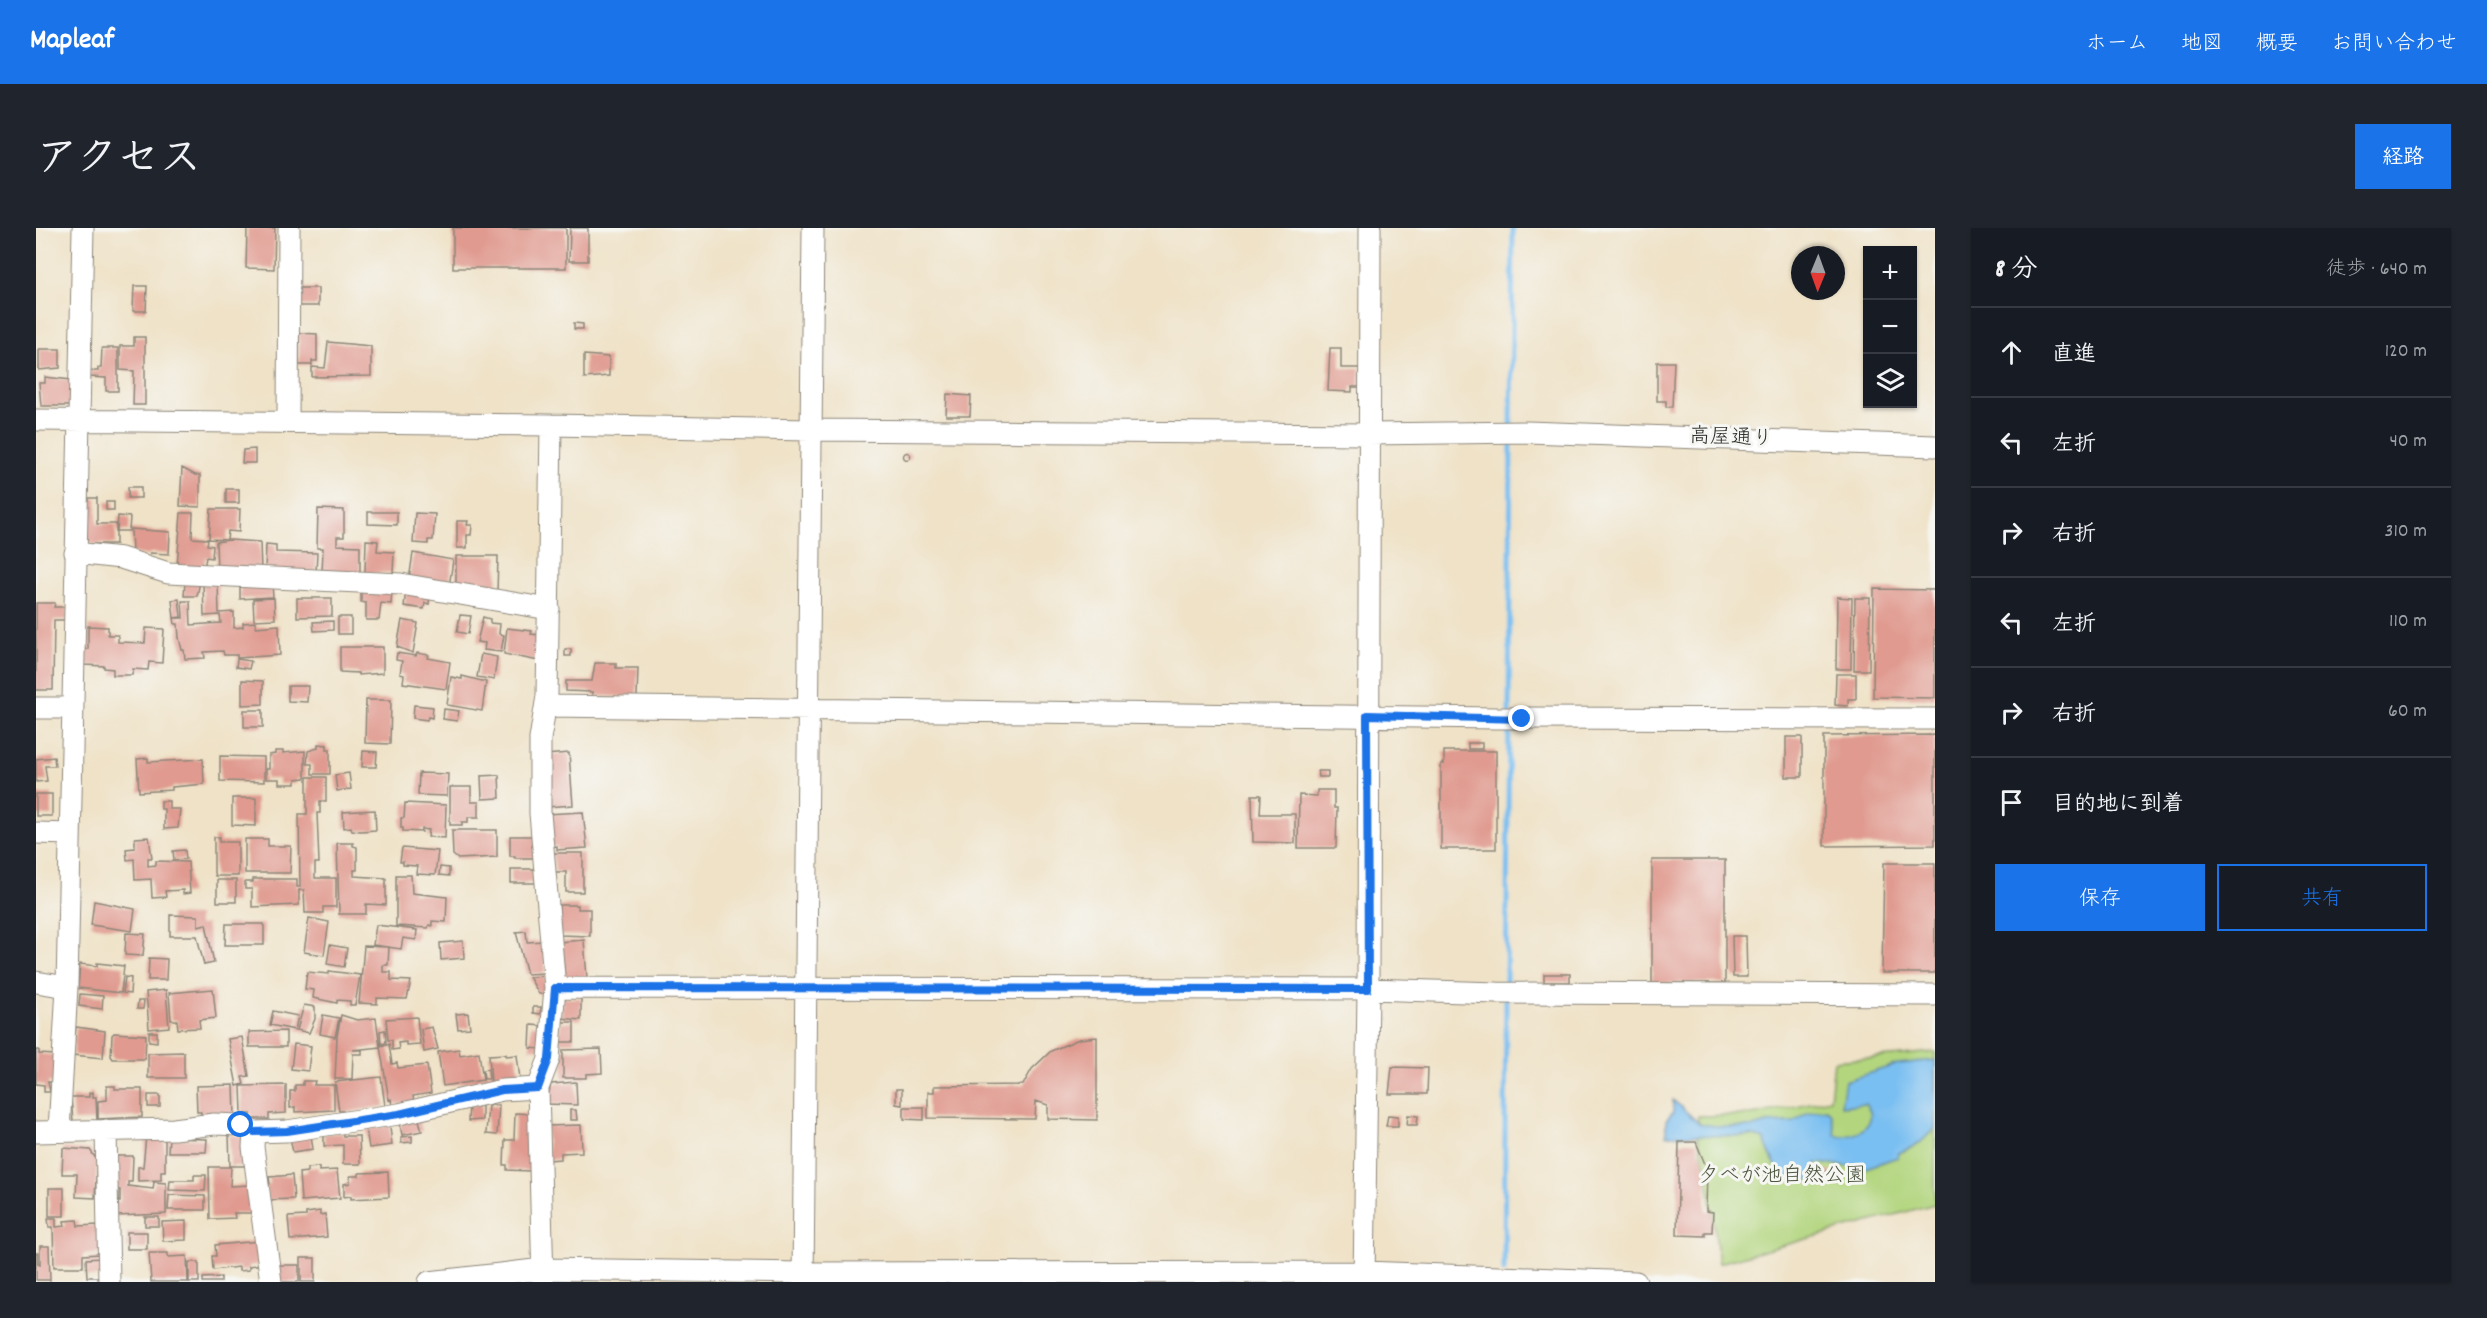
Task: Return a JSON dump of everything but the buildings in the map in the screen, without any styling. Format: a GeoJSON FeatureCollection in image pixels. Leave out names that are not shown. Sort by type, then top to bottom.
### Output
{"type":"FeatureCollection","features":[{"type":"Feature","properties":{"kind":"street"},"geometry":{"type":"LineString","coordinates":[[59,1131],[67,987],[83,228]]}},
{"type":"Feature","properties":{"kind":"street"},"geometry":{"type":"LineString","coordinates":[[288,422],[289,228]]}},
{"type":"Feature","properties":{"kind":"street"},"geometry":{"type":"LineString","coordinates":[[803,1277],[813,228]]}},
{"type":"Feature","properties":{"kind":"street"},"geometry":{"type":"LineString","coordinates":[[1364,1277],[1368,989],[1370,228]]}},
{"type":"Feature","properties":{"kind":"street","name":"高屋通り"},"geometry":{"type":"LineString","coordinates":[[36,420],[810,430],[1368,434],[1527,432],[1935,446]]}},
{"type":"Feature","properties":{"kind":"street"},"geometry":{"type":"LineString","coordinates":[[543,1276],[538,1088],[549,1059],[555,988],[540,813],[540,740],[547,706],[552,425]]}},
{"type":"Feature","properties":{"kind":"street"},"geometry":{"type":"LineString","coordinates":[[75,553],[121,558],[168,573],[402,584],[549,609]]}},
{"type":"Feature","properties":{"kind":"street"},"geometry":{"type":"LineString","coordinates":[[547,706],[809,711],[1367,715],[1522,719],[1935,719]]}},
{"type":"Feature","properties":{"kind":"street"},"geometry":{"type":"LineString","coordinates":[[36,708],[73,708]]}},
{"type":"Feature","properties":{"kind":"street"},"geometry":{"type":"LineString","coordinates":[[36,833],[70,834]]}},
{"type":"Feature","properties":{"kind":"street"},"geometry":{"type":"LineString","coordinates":[[36,982],[67,987]]}},
{"type":"Feature","properties":{"kind":"street"},"geometry":{"type":"LineString","coordinates":[[555,988],[1368,989],[1497,993],[1935,995]]}},
{"type":"Feature","properties":{"kind":"street"},"geometry":{"type":"LineString","coordinates":[[36,1132],[174,1129],[214,1124],[241,1125],[254,1132],[287,1131],[399,1114],[502,1090],[538,1088]]}},
{"type":"Feature","properties":{"kind":"street"},"geometry":{"type":"LineString","coordinates":[[106,1130],[109,1282]]}},
{"type":"Feature","properties":{"kind":"street"},"geometry":{"type":"LineString","coordinates":[[254,1132],[253,1147],[271,1282]]}},
{"type":"Feature","properties":{"kind":"street"},"geometry":{"type":"LineString","coordinates":[[429,1282],[543,1276],[1364,1277],[1636,1282]]}},
{"type":"Feature","properties":{"kind":"green space","name":"夕べが池自然公園"},"geometry":{"type":"Polygon","coordinates":[[[1935,1052],[1935,1204],[1719,1263],[1707,1170],[1697,1135],[1698,1116],[1752,1115],[1830,1099],[1834,1061],[1935,1052]]]}},
{"type":"Feature","properties":{"kind":"water"},"geometry":{"type":"Polygon","coordinates":[[[1935,1060],[1935,1128],[1919,1144],[1899,1153],[1898,1157],[1866,1168],[1817,1163],[1810,1180],[1800,1180],[1784,1175],[1779,1170],[1764,1139],[1754,1136],[1666,1135],[1666,1120],[1673,1112],[1673,1100],[1700,1124],[1724,1127],[1753,1127],[1767,1123],[1794,1122],[1807,1113],[1826,1109],[1831,1113],[1835,1134],[1853,1135],[1865,1128],[1870,1112],[1865,1104],[1841,1106],[1845,1081],[1898,1064],[1935,1060]]]}},
{"type":"Feature","properties":{"kind":"waterway"},"geometry":{"type":"LineString","coordinates":[[1511,428],[1513,228]]}},
{"type":"Feature","properties":{"kind":"waterway"},"geometry":{"type":"LineString","coordinates":[[1509,713],[1511,438]]}},
{"type":"Feature","properties":{"kind":"waterway"},"geometry":{"type":"LineString","coordinates":[[1506,989],[1509,723]]}},
{"type":"Feature","properties":{"kind":"waterway"},"geometry":{"type":"LineString","coordinates":[[1504,1271],[1506,999]]}},
{"type":"Feature","properties":{"kind":"route"},"geometry":{"type":"LineString","coordinates":[[241,1125],[254,1132],[287,1131],[399,1114],[502,1090],[538,1088],[549,1059],[555,988],[1368,989],[1367,715],[1522,719]]}}]}
